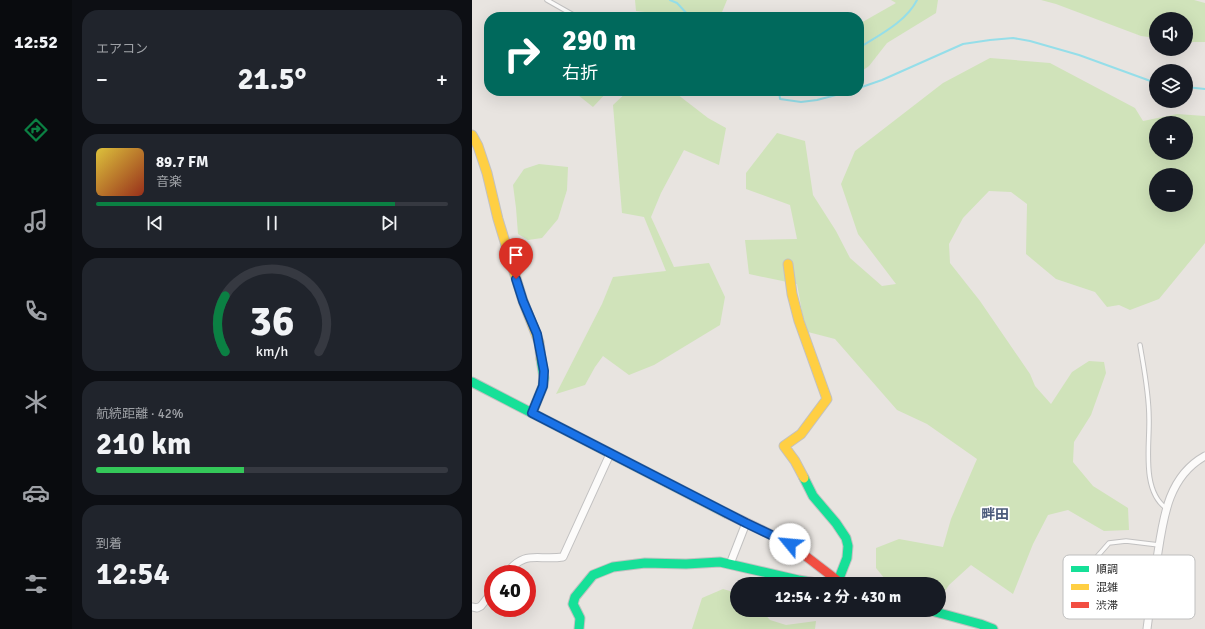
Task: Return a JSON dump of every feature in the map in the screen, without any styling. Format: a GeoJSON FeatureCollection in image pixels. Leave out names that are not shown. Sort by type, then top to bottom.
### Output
{"type":"FeatureCollection","features":[{"type":"Feature","properties":{"kind":"street"},"geometry":{"type":"LineString","coordinates":[[472,135],[478,146],[487,173],[498,219],[523,301],[539,342],[544,378],[543,386],[532,413]]}},
{"type":"Feature","properties":{"kind":"street"},"geometry":{"type":"LineString","coordinates":[[788,264],[792,294],[799,320],[827,399],[817,415],[801,434],[784,446],[794,460],[813,496],[838,525],[845,536],[848,545],[848,554],[842,577]]}},
{"type":"Feature","properties":{"kind":"street"},"geometry":{"type":"LineString","coordinates":[[472,382],[610,454],[790,544],[833,577]]}},
{"type":"Feature","properties":{"kind":"street"},"geometry":{"type":"LineString","coordinates":[[513,565],[521,559],[530,557],[563,556],[610,454]]}},
{"type":"Feature","properties":{"kind":"street"},"geometry":{"type":"LineString","coordinates":[[1158,555],[1166,508],[1173,491],[1181,476],[1190,466],[1205,456]]}},
{"type":"Feature","properties":{"kind":"street"},"geometry":{"type":"LineString","coordinates":[[730,564],[746,523]]}},
{"type":"Feature","properties":{"kind":"street"},"geometry":{"type":"LineString","coordinates":[[579,629],[580,618],[573,604],[575,597],[593,575],[613,567],[645,563],[686,564],[711,562],[730,564],[785,577]]}},
{"type":"Feature","properties":{"kind":"street"},"geometry":{"type":"LineString","coordinates":[[472,607],[476,608],[481,606],[484,602]]}},
{"type":"Feature","properties":{"kind":"street"},"geometry":{"type":"LineString","coordinates":[[946,615],[993,629]]}},
{"type":"Feature","properties":{"kind":"street"},"geometry":{"type":"LineString","coordinates":[[1147,629],[1148,619]]}},
{"type":"Feature","properties":{"kind":"lane"},"geometry":{"type":"LineString","coordinates":[[548,0],[568,12]]}},
{"type":"Feature","properties":{"kind":"lane"},"geometry":{"type":"LineString","coordinates":[[1140,345],[1150,418],[1148,469],[1155,496],[1160,504],[1166,508]]}},
{"type":"Feature","properties":{"kind":"lane"},"geometry":{"type":"LineString","coordinates":[[1098,555],[1109,543],[1126,541],[1159,545]]}},
{"type":"Feature","properties":{"kind":"green space"},"geometry":{"type":"Polygon","coordinates":[[[635,0],[727,0],[722,12],[636,11],[635,0]]]}},
{"type":"Feature","properties":{"kind":"green space"},"geometry":{"type":"Polygon","coordinates":[[[891,0],[938,0],[936,13],[887,43],[869,66],[864,70],[864,21],[896,3],[891,0]]]}},
{"type":"Feature","properties":{"kind":"green space"},"geometry":{"type":"Polygon","coordinates":[[[1041,0],[1194,0],[1205,3],[1205,42],[1193,42],[1193,12],[1149,12],[1149,37],[1141,36],[1056,4],[1041,0]]]}},
{"type":"Feature","properties":{"kind":"green space"},"geometry":{"type":"Polygon","coordinates":[[[990,58],[1050,63],[1135,108],[1143,121],[1149,120],[1149,160],[1193,160],[1193,116],[1167,116],[1177,114],[1205,116],[1205,243],[1159,299],[1130,310],[1119,305],[1107,307],[1095,292],[1056,279],[1026,254],[1027,204],[1011,192],[989,191],[963,218],[949,244],[950,263],[980,301],[1030,374],[1035,386],[1051,404],[1072,372],[1089,361],[1104,362],[1106,373],[1091,415],[1074,442],[1073,462],[1093,486],[1128,508],[1129,530],[1104,531],[1068,510],[1048,515],[1033,544],[1013,594],[971,565],[946,590],[946,577],[883,577],[876,568],[876,548],[899,539],[943,547],[951,519],[977,459],[927,424],[897,410],[835,339],[808,332],[803,317],[797,284],[749,274],[745,240],[797,239],[790,205],[746,189],[746,173],[777,133],[805,141],[813,195],[836,231],[850,258],[882,286],[896,284],[858,234],[841,184],[855,151],[943,83],[990,58]]]}},
{"type":"Feature","properties":{"kind":"green space"},"geometry":{"type":"Polygon","coordinates":[[[579,96],[603,96],[593,107],[579,96]]]}},
{"type":"Feature","properties":{"kind":"green space"},"geometry":{"type":"Polygon","coordinates":[[[623,96],[679,96],[708,118],[726,128],[719,165],[684,150],[661,193],[651,217],[674,267],[709,263],[725,297],[720,325],[654,365],[629,375],[603,356],[585,385],[556,394],[602,304],[613,277],[666,271],[644,217],[622,213],[613,105],[623,96]]]}},
{"type":"Feature","properties":{"kind":"green space"},"geometry":{"type":"Polygon","coordinates":[[[539,164],[568,167],[567,190],[558,219],[542,238],[528,240],[518,234],[513,185],[524,169],[539,164]]]}},
{"type":"Feature","properties":{"kind":"green space"},"geometry":{"type":"Polygon","coordinates":[[[723,589],[730,591],[730,617],[767,617],[770,620],[786,625],[816,621],[815,629],[692,629],[702,598],[723,589]]]}},
{"type":"Feature","properties":{"kind":"waterway"},"geometry":{"type":"LineString","coordinates":[[670,0],[677,3],[685,12]]}},
{"type":"Feature","properties":{"kind":"waterway"},"geometry":{"type":"LineString","coordinates":[[864,45],[899,21],[906,15],[917,0]]}},
{"type":"Feature","properties":{"kind":"waterway"},"geometry":{"type":"LineString","coordinates":[[864,86],[882,80],[963,44],[1013,38],[1030,41],[1079,55],[1149,80]]}},
{"type":"Feature","properties":{"kind":"waterway"},"geometry":{"type":"LineString","coordinates":[[1193,88],[1205,89]]}},
{"type":"Feature","properties":{"kind":"waterway"},"geometry":{"type":"LineString","coordinates":[[780,96],[780,99],[801,102],[832,96]]}},
{"type":"Feature","properties":{"kind":"traffic: fast"},"geometry":{"type":"LineString","coordinates":[[532,413],[543,386],[544,378],[541,359]]}},
{"type":"Feature","properties":{"kind":"traffic: fast"},"geometry":{"type":"LineString","coordinates":[[472,382],[726,513]]}},
{"type":"Feature","properties":{"kind":"traffic: fast"},"geometry":{"type":"LineString","coordinates":[[804,478],[813,496],[836,523],[846,538],[848,546],[847,558],[840,577]]}},
{"type":"Feature","properties":{"kind":"traffic: fast"},"geometry":{"type":"LineString","coordinates":[[579,629],[580,618],[573,604],[575,597],[593,575],[613,567],[645,563],[686,564],[720,562],[785,577]]}},
{"type":"Feature","properties":{"kind":"traffic: fast"},"geometry":{"type":"LineString","coordinates":[[946,615],[993,629]]}},
{"type":"Feature","properties":{"kind":"traffic: slow"},"geometry":{"type":"LineString","coordinates":[[472,135],[478,146],[487,173],[498,219],[523,301],[539,342],[541,359]]}},
{"type":"Feature","properties":{"kind":"traffic: slow"},"geometry":{"type":"LineString","coordinates":[[788,264],[792,294],[799,321],[827,399],[801,434],[784,446],[795,461],[804,478]]}},
{"type":"Feature","properties":{"kind":"traffic: jam"},"geometry":{"type":"LineString","coordinates":[[726,513],[790,544],[833,577]]}},
{"type":"Feature","properties":{"kind":"district","name":"畔田"},"geometry":{"type":"Point","coordinates":[995,514]}},
{"type":"Feature","properties":{"kind":"route"},"geometry":{"type":"LineString","coordinates":[[516,279],[523,301],[537,334],[544,371],[543,386],[532,413],[610,454],[790,544]]}}]}
